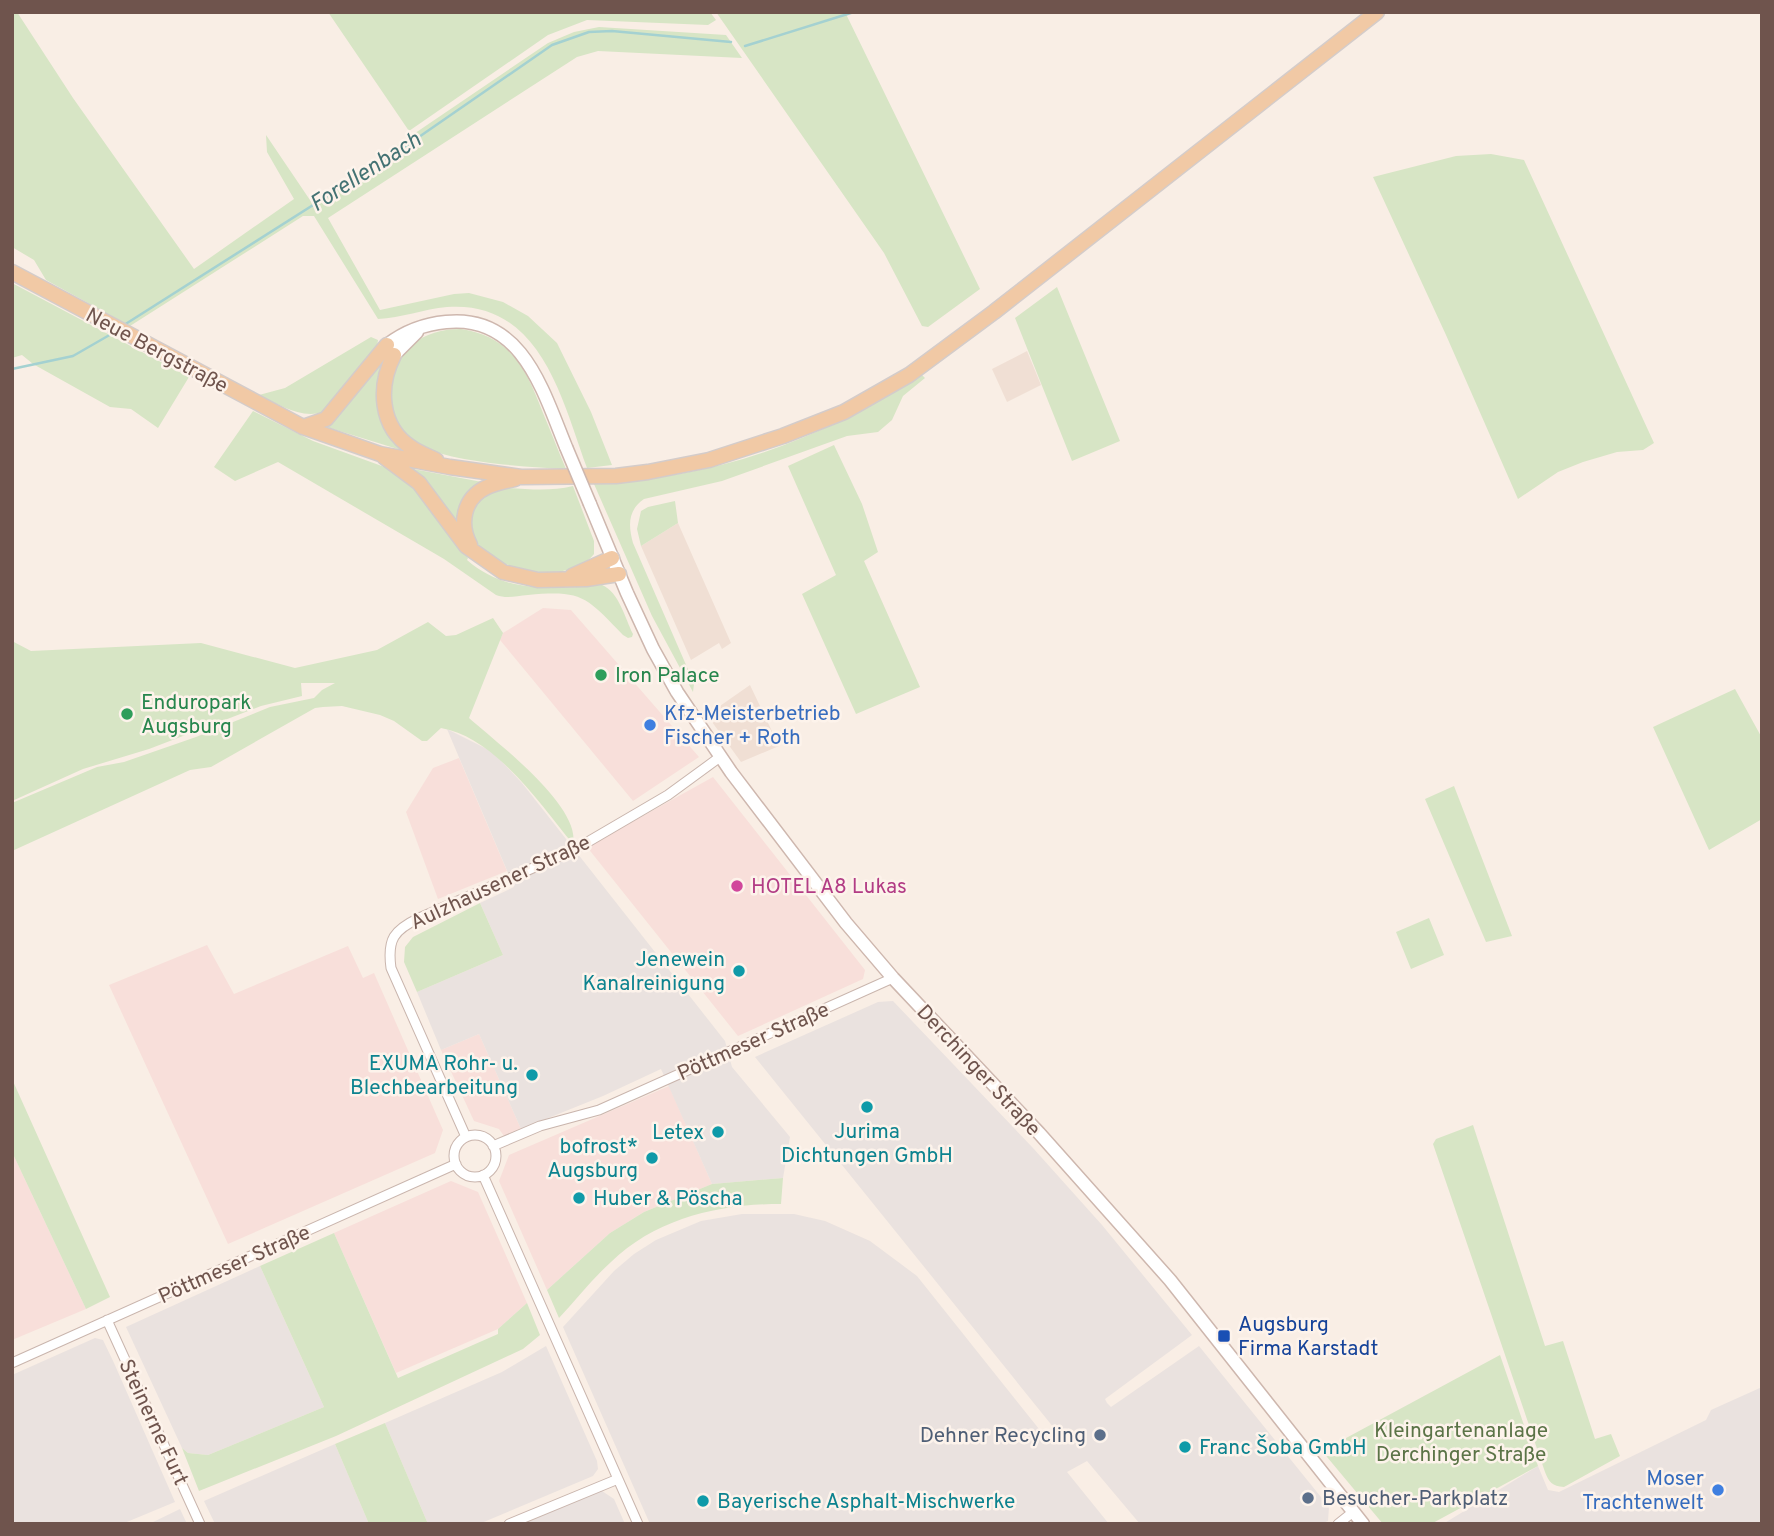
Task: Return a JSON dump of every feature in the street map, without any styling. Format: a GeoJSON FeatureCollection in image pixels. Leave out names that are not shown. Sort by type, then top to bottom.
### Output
{"type":"FeatureCollection","features":[{"type":"Feature","properties":{"kind":"main road"},"geometry":{"type":"LineString","coordinates":[[380,454],[521,477],[616,476],[709,460],[844,412],[909,375],[984,319],[1377,12]]}},
{"type":"Feature","properties":{"kind":"main road","name":"Neue Bergstraße"},"geometry":{"type":"LineString","coordinates":[[12,272],[303,427],[380,454]]}},
{"type":"Feature","properties":{"kind":"main road","name":"Derchinger Straße"},"geometry":{"type":"LineString","coordinates":[[390,350],[422,327],[450,321],[473,323],[492,330],[509,341],[526,359],[538,381],[627,593],[668,677],[720,758],[846,923],[893,978],[1007,1098],[1170,1280],[1363,1524]]}},
{"type":"Feature","properties":{"kind":"main road"},"geometry":{"type":"LineString","coordinates":[[390,350],[384,382],[384,402],[394,432],[412,448],[450,467]]}},
{"type":"Feature","properties":{"kind":"main road"},"geometry":{"type":"LineString","coordinates":[[303,427],[326,419],[390,350]]}},
{"type":"Feature","properties":{"kind":"main road"},"geometry":{"type":"LineString","coordinates":[[380,454],[419,483],[459,539],[474,553],[503,572],[520,577],[564,579],[598,578],[618,574]]}},
{"type":"Feature","properties":{"kind":"main road"},"geometry":{"type":"LineString","coordinates":[[474,553],[463,526],[470,501],[484,488],[521,477]]}},
{"type":"Feature","properties":{"kind":"main road"},"geometry":{"type":"LineString","coordinates":[[564,579],[612,558]]}},
{"type":"Feature","properties":{"kind":"street","name":"Aulzhausener Straße"},"geometry":{"type":"LineString","coordinates":[[466,1137],[391,968],[390,948],[396,932],[419,918],[574,850],[668,795],[720,758]]}},
{"type":"Feature","properties":{"kind":"street","name":"Pöttmeser Straße"},"geometry":{"type":"LineString","coordinates":[[493,1146],[540,1126],[598,1110],[893,978]]}},
{"type":"Feature","properties":{"kind":"street"},"geometry":{"type":"LineString","coordinates":[[479,1135],[493,1146],[495,1163],[484,1175],[477,1177],[464,1174],[456,1164],[454,1151],[466,1137],[479,1135]]}},
{"type":"Feature","properties":{"kind":"street","name":"Pöttmeser Straße"},"geometry":{"type":"LineString","coordinates":[[12,1363],[456,1164]]}},
{"type":"Feature","properties":{"kind":"street"},"geometry":{"type":"LineString","coordinates":[[484,1175],[638,1524]]}},
{"type":"Feature","properties":{"kind":"street","name":"Steinerne Furt"},"geometry":{"type":"LineString","coordinates":[[107,1321],[200,1524]]}},
{"type":"Feature","properties":{"kind":"street"},"geometry":{"type":"LineString","coordinates":[[509,1524],[618,1479]]}},
{"type":"Feature","properties":{"kind":"street"},"geometry":{"type":"LineString","coordinates":[[1338,1524],[1353,1512]]}},
{"type":"Feature","properties":{"kind":"shaded area"},"geometry":{"type":"Polygon","coordinates":[[[1027,351],[1041,385],[1007,402],[992,369],[1027,351]]]}},
{"type":"Feature","properties":{"kind":"shaded area"},"geometry":{"type":"Polygon","coordinates":[[[678,523],[731,643],[722,649],[719,643],[691,660],[641,546],[678,523]]]}},
{"type":"Feature","properties":{"kind":"shaded area"},"geometry":{"type":"Polygon","coordinates":[[[543,608],[571,610],[699,757],[633,801],[500,640],[503,633],[543,608]]]}},
{"type":"Feature","properties":{"kind":"shaded area"},"geometry":{"type":"Polygon","coordinates":[[[750,685],[779,746],[741,762],[707,715],[750,685]]]}},
{"type":"Feature","properties":{"kind":"shaded area"},"geometry":{"type":"Polygon","coordinates":[[[447,729],[493,752],[522,783],[725,1041],[732,1067],[790,1137],[783,1178],[712,1184],[661,1069],[521,1129],[479,1034],[441,1050],[417,992],[503,955],[480,903],[514,887],[447,729]]]}},
{"type":"Feature","properties":{"kind":"shaded area"},"geometry":{"type":"Polygon","coordinates":[[[459,758],[507,871],[438,899],[406,812],[433,768],[459,758]]]}},
{"type":"Feature","properties":{"kind":"shaded area"},"geometry":{"type":"Polygon","coordinates":[[[713,777],[865,970],[863,979],[738,1036],[587,847],[713,777]]]}},
{"type":"Feature","properties":{"kind":"shaded area"},"geometry":{"type":"Polygon","coordinates":[[[207,945],[234,994],[348,946],[363,978],[374,973],[443,1130],[435,1153],[228,1244],[109,985],[207,945]]]}},
{"type":"Feature","properties":{"kind":"shaded area"},"geometry":{"type":"Polygon","coordinates":[[[893,1001],[1102,1225],[1192,1335],[1105,1399],[1107,1403],[1111,1407],[1199,1346],[1329,1507],[1328,1521],[1320,1524],[1140,1524],[1087,1461],[1067,1472],[1109,1524],[650,1524],[563,1327],[614,1271],[634,1254],[656,1240],[701,1221],[742,1214],[794,1214],[825,1221],[870,1241],[917,1276],[1047,1439],[1058,1433],[755,1057],[878,1002],[893,1001]]]}},
{"type":"Feature","properties":{"kind":"shaded area"},"geometry":{"type":"Polygon","coordinates":[[[479,1034],[521,1129],[504,1136],[499,1129],[474,1121],[441,1050],[479,1034]]]}},
{"type":"Feature","properties":{"kind":"shaded area"},"geometry":{"type":"Polygon","coordinates":[[[669,1086],[712,1184],[644,1212],[610,1233],[547,1290],[499,1181],[509,1155],[669,1086]]]}},
{"type":"Feature","properties":{"kind":"shaded area"},"geometry":{"type":"Polygon","coordinates":[[[12,1152],[86,1309],[12,1340],[12,1152]]]}},
{"type":"Feature","properties":{"kind":"shaded area"},"geometry":{"type":"Polygon","coordinates":[[[451,1181],[478,1192],[527,1303],[498,1329],[396,1373],[334,1233],[451,1181]]]}},
{"type":"Feature","properties":{"kind":"shaded area"},"geometry":{"type":"Polygon","coordinates":[[[260,1266],[324,1407],[208,1455],[188,1453],[182,1448],[126,1327],[260,1266]]]}},
{"type":"Feature","properties":{"kind":"shaded area"},"geometry":{"type":"Polygon","coordinates":[[[95,1338],[103,1340],[175,1502],[122,1524],[12,1524],[12,1375],[95,1338]]]}},
{"type":"Feature","properties":{"kind":"shaded area"},"geometry":{"type":"Polygon","coordinates":[[[546,1346],[597,1461],[598,1469],[593,1476],[479,1524],[428,1524],[385,1423],[502,1372],[546,1346]]]}},
{"type":"Feature","properties":{"kind":"shaded area"},"geometry":{"type":"Polygon","coordinates":[[[1762,1387],[1762,1524],[1443,1524],[1538,1466],[1548,1490],[1559,1492],[1706,1420],[1711,1410],[1762,1387]]]}},
{"type":"Feature","properties":{"kind":"shaded area"},"geometry":{"type":"Polygon","coordinates":[[[335,1444],[369,1524],[215,1524],[204,1501],[335,1444]]]}},
{"type":"Feature","properties":{"kind":"shaded area"},"geometry":{"type":"Polygon","coordinates":[[[602,1491],[614,1499],[625,1524],[522,1524],[602,1491]]]}},
{"type":"Feature","properties":{"kind":"shaded area"},"geometry":{"type":"Polygon","coordinates":[[[180,1509],[187,1524],[149,1524],[180,1509]]]}},
{"type":"Feature","properties":{"kind":"green space"},"geometry":{"type":"Polygon","coordinates":[[[12,12],[17,12],[73,98],[194,269],[294,199],[267,152],[266,135],[312,203],[548,43],[574,32],[599,27],[726,35],[742,58],[598,51],[577,57],[328,218],[380,310],[469,293],[503,302],[528,316],[557,343],[591,412],[612,465],[587,468],[557,385],[543,359],[526,337],[505,320],[479,309],[447,307],[378,319],[314,216],[303,216],[130,326],[46,280],[34,260],[12,247],[12,12]]]}},
{"type":"Feature","properties":{"kind":"green space"},"geometry":{"type":"Polygon","coordinates":[[[328,12],[710,12],[716,20],[708,25],[587,20],[548,35],[409,131],[328,12]]]}},
{"type":"Feature","properties":{"kind":"green space"},"geometry":{"type":"Polygon","coordinates":[[[716,12],[845,12],[980,289],[928,327],[922,326],[884,253],[716,12]]]}},
{"type":"Feature","properties":{"kind":"green space"},"geometry":{"type":"Polygon","coordinates":[[[1491,154],[1524,160],[1654,443],[1643,450],[1617,452],[1558,472],[1518,499],[1373,177],[1456,156],[1491,154]]]}},
{"type":"Feature","properties":{"kind":"green space"},"geometry":{"type":"Polygon","coordinates":[[[12,283],[189,377],[158,428],[131,409],[110,407],[33,364],[22,355],[12,358],[12,283]]]}},
{"type":"Feature","properties":{"kind":"green space"},"geometry":{"type":"Polygon","coordinates":[[[1057,287],[1120,441],[1072,461],[1015,318],[1057,287]]]}},
{"type":"Feature","properties":{"kind":"green space"},"geometry":{"type":"Polygon","coordinates":[[[461,329],[493,339],[515,358],[530,382],[566,469],[490,463],[449,456],[418,444],[407,435],[393,411],[391,397],[392,383],[402,357],[411,346],[428,335],[461,329]]]}},
{"type":"Feature","properties":{"kind":"green space"},"geometry":{"type":"Polygon","coordinates":[[[371,337],[378,340],[377,347],[324,412],[298,412],[259,395],[285,388],[371,337]]]}},
{"type":"Feature","properties":{"kind":"green space"},"geometry":{"type":"Polygon","coordinates":[[[384,360],[378,390],[381,421],[404,451],[320,425],[384,360]]]}},
{"type":"Feature","properties":{"kind":"green space"},"geometry":{"type":"Polygon","coordinates":[[[921,374],[925,378],[903,396],[892,420],[878,432],[847,436],[722,481],[644,499],[635,508],[630,524],[633,543],[690,674],[694,684],[693,692],[652,616],[594,484],[679,474],[774,449],[835,423],[921,374]]]}},
{"type":"Feature","properties":{"kind":"green space"},"geometry":{"type":"Polygon","coordinates":[[[253,411],[313,441],[390,469],[412,484],[467,560],[498,579],[531,587],[602,585],[608,588],[621,606],[632,637],[623,635],[591,604],[572,595],[496,595],[444,559],[278,462],[235,481],[214,467],[253,411]]]}},
{"type":"Feature","properties":{"kind":"green space"},"geometry":{"type":"Polygon","coordinates":[[[834,445],[862,504],[878,552],[864,561],[920,687],[856,714],[802,594],[836,575],[788,466],[834,445]]]}},
{"type":"Feature","properties":{"kind":"green space"},"geometry":{"type":"Polygon","coordinates":[[[408,468],[482,482],[470,491],[462,502],[459,530],[408,468]]]}},
{"type":"Feature","properties":{"kind":"green space"},"geometry":{"type":"Polygon","coordinates":[[[573,486],[594,541],[594,554],[579,566],[558,572],[512,566],[492,557],[477,544],[469,528],[473,509],[486,494],[504,489],[573,486]]]}},
{"type":"Feature","properties":{"kind":"green space"},"geometry":{"type":"Polygon","coordinates":[[[675,501],[678,523],[641,546],[637,529],[641,511],[675,501]]]}},
{"type":"Feature","properties":{"kind":"green space"},"geometry":{"type":"Polygon","coordinates":[[[493,618],[503,633],[469,718],[516,758],[551,794],[572,829],[573,844],[515,774],[480,744],[441,728],[427,741],[422,741],[394,721],[342,706],[315,708],[211,767],[190,770],[12,851],[12,803],[97,767],[124,762],[270,707],[314,698],[335,683],[301,683],[302,696],[261,706],[149,749],[83,769],[12,801],[12,641],[31,651],[201,643],[295,668],[377,650],[428,622],[446,636],[456,635],[493,618]]]}},
{"type":"Feature","properties":{"kind":"green space"},"geometry":{"type":"Polygon","coordinates":[[[1735,689],[1762,738],[1762,819],[1709,850],[1653,727],[1735,689]]]}},
{"type":"Feature","properties":{"kind":"green space"},"geometry":{"type":"Polygon","coordinates":[[[1454,786],[1512,936],[1486,942],[1425,799],[1454,786]]]}},
{"type":"Feature","properties":{"kind":"green space"},"geometry":{"type":"Polygon","coordinates":[[[480,903],[503,955],[417,992],[404,962],[405,947],[413,937],[480,903]]]}},
{"type":"Feature","properties":{"kind":"green space"},"geometry":{"type":"Polygon","coordinates":[[[1429,918],[1444,955],[1411,969],[1396,932],[1429,918]]]}},
{"type":"Feature","properties":{"kind":"green space"},"geometry":{"type":"Polygon","coordinates":[[[12,1079],[110,1297],[86,1309],[12,1152],[12,1079]]]}},
{"type":"Feature","properties":{"kind":"green space"},"geometry":{"type":"Polygon","coordinates":[[[1473,1125],[1545,1346],[1563,1341],[1595,1439],[1611,1434],[1620,1456],[1564,1487],[1552,1483],[1545,1472],[1433,1144],[1436,1139],[1473,1125]]]}},
{"type":"Feature","properties":{"kind":"green space"},"geometry":{"type":"Polygon","coordinates":[[[783,1178],[781,1204],[712,1211],[690,1216],[648,1234],[604,1269],[559,1318],[547,1290],[610,1233],[644,1212],[712,1184],[783,1178]]]}},
{"type":"Feature","properties":{"kind":"green space"},"geometry":{"type":"Polygon","coordinates":[[[334,1233],[398,1378],[498,1334],[498,1329],[527,1303],[540,1335],[523,1349],[336,1436],[199,1491],[182,1448],[188,1453],[208,1455],[324,1407],[260,1266],[334,1233]]]}},
{"type":"Feature","properties":{"kind":"green space","name":"Kleingartenanlage Derchinger Straße"},"geometry":{"type":"Polygon","coordinates":[[[1500,1355],[1538,1466],[1431,1524],[1383,1524],[1322,1451],[1500,1355]]]}},
{"type":"Feature","properties":{"kind":"green space"},"geometry":{"type":"Polygon","coordinates":[[[385,1423],[428,1524],[369,1524],[335,1444],[385,1423]]]}},
{"type":"Feature","properties":{"kind":"waterway","name":"Forellenbach"},"geometry":{"type":"LineString","coordinates":[[745,46],[854,12]]}},
{"type":"Feature","properties":{"kind":"waterway","name":"Forellenbach"},"geometry":{"type":"LineString","coordinates":[[124,325],[403,148],[552,45],[589,32],[612,31],[731,42]]}},
{"type":"Feature","properties":{"kind":"waterway","name":"Forellenbach"},"geometry":{"type":"LineString","coordinates":[[12,369],[73,356],[113,333]]}},
{"type":"Feature","properties":{"kind":"place","name":"Iron Palace"},"geometry":{"type":"Point","coordinates":[601,675]}},
{"type":"Feature","properties":{"kind":"place","name":"Enduropark Augsburg"},"geometry":{"type":"Point","coordinates":[127,714]}},
{"type":"Feature","properties":{"kind":"place","name":"Kfz-Meisterbetrieb Fischer + Roth"},"geometry":{"type":"Point","coordinates":[650,725]}},
{"type":"Feature","properties":{"kind":"place","name":"HOTEL A8 Lukas"},"geometry":{"type":"Point","coordinates":[737,886]}},
{"type":"Feature","properties":{"kind":"place","name":"Jenewein Kanalreinigung"},"geometry":{"type":"Point","coordinates":[739,971]}},
{"type":"Feature","properties":{"kind":"place","name":"EXUMA Rohr- u. Blechbearbeitung"},"geometry":{"type":"Point","coordinates":[532,1075]}},
{"type":"Feature","properties":{"kind":"place","name":"Jurima Dichtungen GmbH"},"geometry":{"type":"Point","coordinates":[867,1107]}},
{"type":"Feature","properties":{"kind":"place","name":"Letex"},"geometry":{"type":"Point","coordinates":[718,1132]}},
{"type":"Feature","properties":{"kind":"place","name":"bofrost* Augsburg"},"geometry":{"type":"Point","coordinates":[652,1158]}},
{"type":"Feature","properties":{"kind":"place","name":"Huber & Pöscha"},"geometry":{"type":"Point","coordinates":[579,1198]}},
{"type":"Feature","properties":{"kind":"place","name":"Augsburg Firma Karstadt"},"geometry":{"type":"Point","coordinates":[1224,1336]}},
{"type":"Feature","properties":{"kind":"place","name":"Dehner Recycling"},"geometry":{"type":"Point","coordinates":[1100,1435]}},
{"type":"Feature","properties":{"kind":"place","name":"Franc Šoba GmbH"},"geometry":{"type":"Point","coordinates":[1185,1447]}},
{"type":"Feature","properties":{"kind":"place","name":"Moser Trachtenwelt"},"geometry":{"type":"Point","coordinates":[1718,1490]}},
{"type":"Feature","properties":{"kind":"place","name":"Besucher-Parkplatz"},"geometry":{"type":"Point","coordinates":[1308,1498]}},
{"type":"Feature","properties":{"kind":"place","name":"Bayerische Asphalt-Mischwerke"},"geometry":{"type":"Point","coordinates":[703,1501]}}]}
